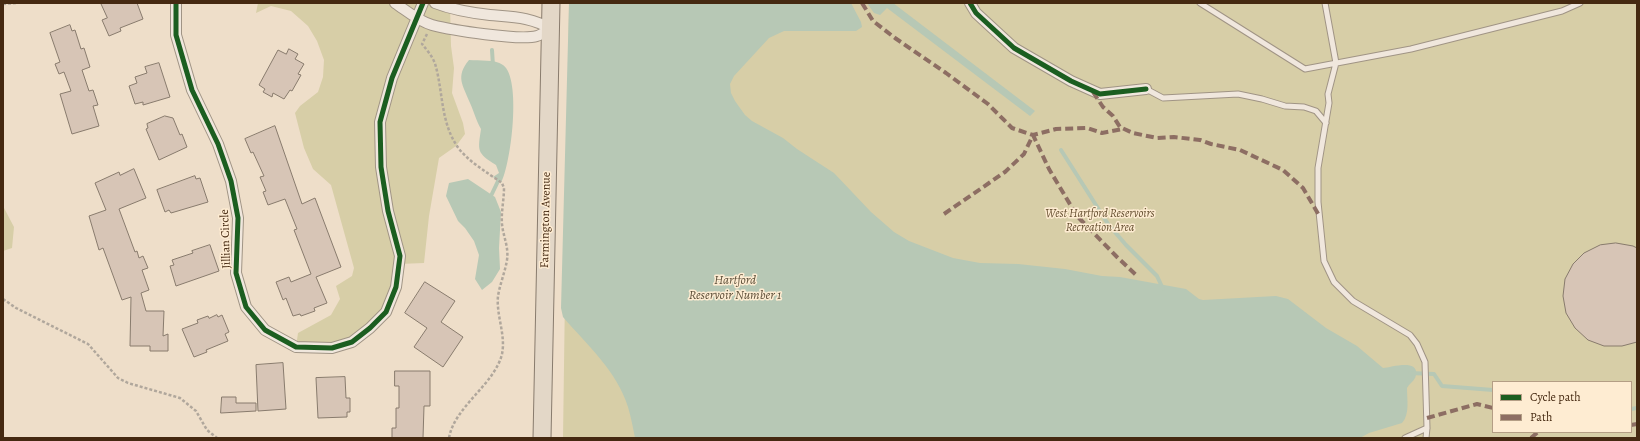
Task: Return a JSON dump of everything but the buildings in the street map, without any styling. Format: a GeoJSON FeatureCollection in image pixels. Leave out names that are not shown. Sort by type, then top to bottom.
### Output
{"type":"FeatureCollection","features":[{"type":"Feature","properties":{"kind":"main road","name":"Farmington Avenue"},"geometry":{"type":"LineString","coordinates":[[542,438],[551,3]]}},
{"type":"Feature","properties":{"kind":"street","name":"Jillian Circle"},"geometry":{"type":"LineString","coordinates":[[176,3],[176,35],[192,90],[218,144],[231,181],[238,218],[236,273],[246,307],[265,330],[296,347],[332,348],[352,342],[370,328],[386,312],[396,287],[400,256],[388,211],[381,167],[380,122],[392,78],[424,3]]}},
{"type":"Feature","properties":{"kind":"street"},"geometry":{"type":"LineString","coordinates":[[395,3],[418,19],[432,25],[484,34],[522,37],[537,36],[550,29],[541,22],[530,19],[466,12],[436,3]]}},
{"type":"Feature","properties":{"kind":"street"},"geometry":{"type":"LineString","coordinates":[[970,3],[976,13],[1014,48],[1071,81],[1100,94],[1146,89]]}},
{"type":"Feature","properties":{"kind":"lane"},"geometry":{"type":"LineString","coordinates":[[1200,3],[1305,69],[1411,49],[1562,11],[1580,3]]}},
{"type":"Feature","properties":{"kind":"lane"},"geometry":{"type":"LineString","coordinates":[[1325,3],[1336,63],[1328,94],[1329,102],[1318,168],[1318,202],[1324,261],[1334,282],[1353,301],[1410,335],[1417,344],[1425,362],[1426,438]]}},
{"type":"Feature","properties":{"kind":"lane"},"geometry":{"type":"LineString","coordinates":[[1146,89],[1163,98],[1238,94],[1285,106],[1304,107],[1316,111],[1326,123]]}},
{"type":"Feature","properties":{"kind":"lane"},"geometry":{"type":"LineString","coordinates":[[1405,438],[1427,428]]}},
{"type":"Feature","properties":{"kind":"path"},"geometry":{"type":"LineString","coordinates":[[5,4],[16,3]]}},
{"type":"Feature","properties":{"kind":"path"},"geometry":{"type":"LineString","coordinates":[[432,25],[422,44],[436,66],[445,120],[456,146],[463,154],[502,183],[504,188],[502,224],[507,246],[507,259],[498,296],[503,344],[502,354],[495,368],[453,423],[449,438]]}},
{"type":"Feature","properties":{"kind":"path"},"geometry":{"type":"LineString","coordinates":[[3,299],[16,308],[88,344],[118,378],[128,383],[180,398],[196,411],[206,430],[217,438]]}},
{"type":"Feature","properties":{"kind":"green space"},"geometry":{"type":"Polygon","coordinates":[[[258,3],[450,3],[451,46],[454,68],[452,93],[463,123],[465,134],[456,146],[439,158],[429,216],[424,263],[399,264],[386,312],[352,342],[296,347],[298,333],[331,315],[340,299],[336,286],[352,276],[354,268],[331,185],[313,169],[304,148],[295,113],[300,106],[318,92],[323,77],[324,60],[317,41],[308,26],[291,11],[271,6],[256,13],[258,3]]]}},
{"type":"Feature","properties":{"kind":"green space","name":"West Hartford Reservoirs Recreation Area"},"geometry":{"type":"Polygon","coordinates":[[[569,3],[1637,3],[1637,438],[563,438],[569,3]]]}},
{"type":"Feature","properties":{"kind":"green space"},"geometry":{"type":"Polygon","coordinates":[[[3,206],[14,227],[12,248],[3,251],[3,206]]]}},
{"type":"Feature","properties":{"kind":"water","name":"Hartford Reservoir Number 1"},"geometry":{"type":"Polygon","coordinates":[[[569,3],[851,3],[862,27],[856,31],[784,31],[769,38],[734,76],[730,84],[731,93],[745,115],[752,121],[783,138],[834,173],[871,212],[894,232],[909,241],[953,258],[980,263],[1018,264],[1065,269],[1102,276],[1120,277],[1186,289],[1199,299],[1203,300],[1276,296],[1288,299],[1326,328],[1357,346],[1383,368],[1407,365],[1414,368],[1416,371],[1415,377],[1407,388],[1408,407],[1405,419],[1402,423],[1369,433],[1360,438],[635,438],[628,407],[617,382],[600,359],[563,317],[561,308],[569,3]]]}},
{"type":"Feature","properties":{"kind":"water"},"geometry":{"type":"Polygon","coordinates":[[[867,3],[893,3],[1035,111],[1030,116],[887,8],[880,15],[874,13],[867,3]]]}},
{"type":"Feature","properties":{"kind":"water"},"geometry":{"type":"Polygon","coordinates":[[[469,60],[499,63],[503,65],[509,73],[512,86],[513,122],[508,159],[501,183],[493,177],[499,173],[496,165],[485,157],[480,150],[479,142],[481,129],[462,81],[462,71],[469,60]]]}},
{"type":"Feature","properties":{"kind":"water"},"geometry":{"type":"Polygon","coordinates":[[[468,179],[495,197],[501,212],[499,248],[500,269],[492,282],[482,290],[475,279],[479,255],[474,241],[458,221],[446,196],[449,183],[468,179]]]}},
{"type":"Feature","properties":{"kind":"waterway"},"geometry":{"type":"LineString","coordinates":[[492,50],[493,66]]}},
{"type":"Feature","properties":{"kind":"waterway"},"geometry":{"type":"LineString","coordinates":[[1061,150],[1108,224],[1126,245],[1157,276],[1163,289]]}},
{"type":"Feature","properties":{"kind":"waterway"},"geometry":{"type":"LineString","coordinates":[[489,200],[500,177]]}},
{"type":"Feature","properties":{"kind":"waterway"},"geometry":{"type":"LineString","coordinates":[[1410,373],[1434,374],[1442,386],[1492,390]]}},
{"type":"Feature","properties":{"kind":"waterway"},"geometry":{"type":"LineString","coordinates":[[1632,409],[1637,408]]}},
{"type":"Feature","properties":{"kind":"marked path"},"geometry":{"type":"LineString","coordinates":[[862,3],[873,21],[988,104],[1012,128],[1033,135],[1056,129],[1087,128],[1102,133],[1123,129]]}},
{"type":"Feature","properties":{"kind":"marked path"},"geometry":{"type":"LineString","coordinates":[[1093,92],[1103,107],[1113,116],[1120,127],[1133,133],[1157,138],[1174,137],[1200,140],[1211,144],[1240,150],[1283,170],[1303,188],[1320,217]]}},
{"type":"Feature","properties":{"kind":"marked path"},"geometry":{"type":"LineString","coordinates":[[944,214],[1005,172],[1024,154],[1033,135],[1049,169],[1077,216],[1136,275]]}},
{"type":"Feature","properties":{"kind":"marked path"},"geometry":{"type":"LineString","coordinates":[[1427,418],[1477,404],[1492,408]]}},
{"type":"Feature","properties":{"kind":"marked path"},"geometry":{"type":"LineString","coordinates":[[1632,425],[1637,424]]}},
{"type":"Feature","properties":{"kind":"marked path"},"geometry":{"type":"LineString","coordinates":[[1531,438],[1537,433]]}},
{"type":"Feature","properties":{"kind":"cycle path"},"geometry":{"type":"LineString","coordinates":[[176,3],[176,35],[192,90],[218,144],[231,181],[238,218],[236,273],[246,307],[265,330],[296,347],[332,348],[352,342],[370,328],[386,312],[396,287],[400,256],[388,211],[381,167],[380,122],[392,78],[423,3]]}},
{"type":"Feature","properties":{"kind":"cycle path"},"geometry":{"type":"LineString","coordinates":[[970,3],[976,13],[1014,48],[1071,81],[1100,94],[1146,89]]}}]}
